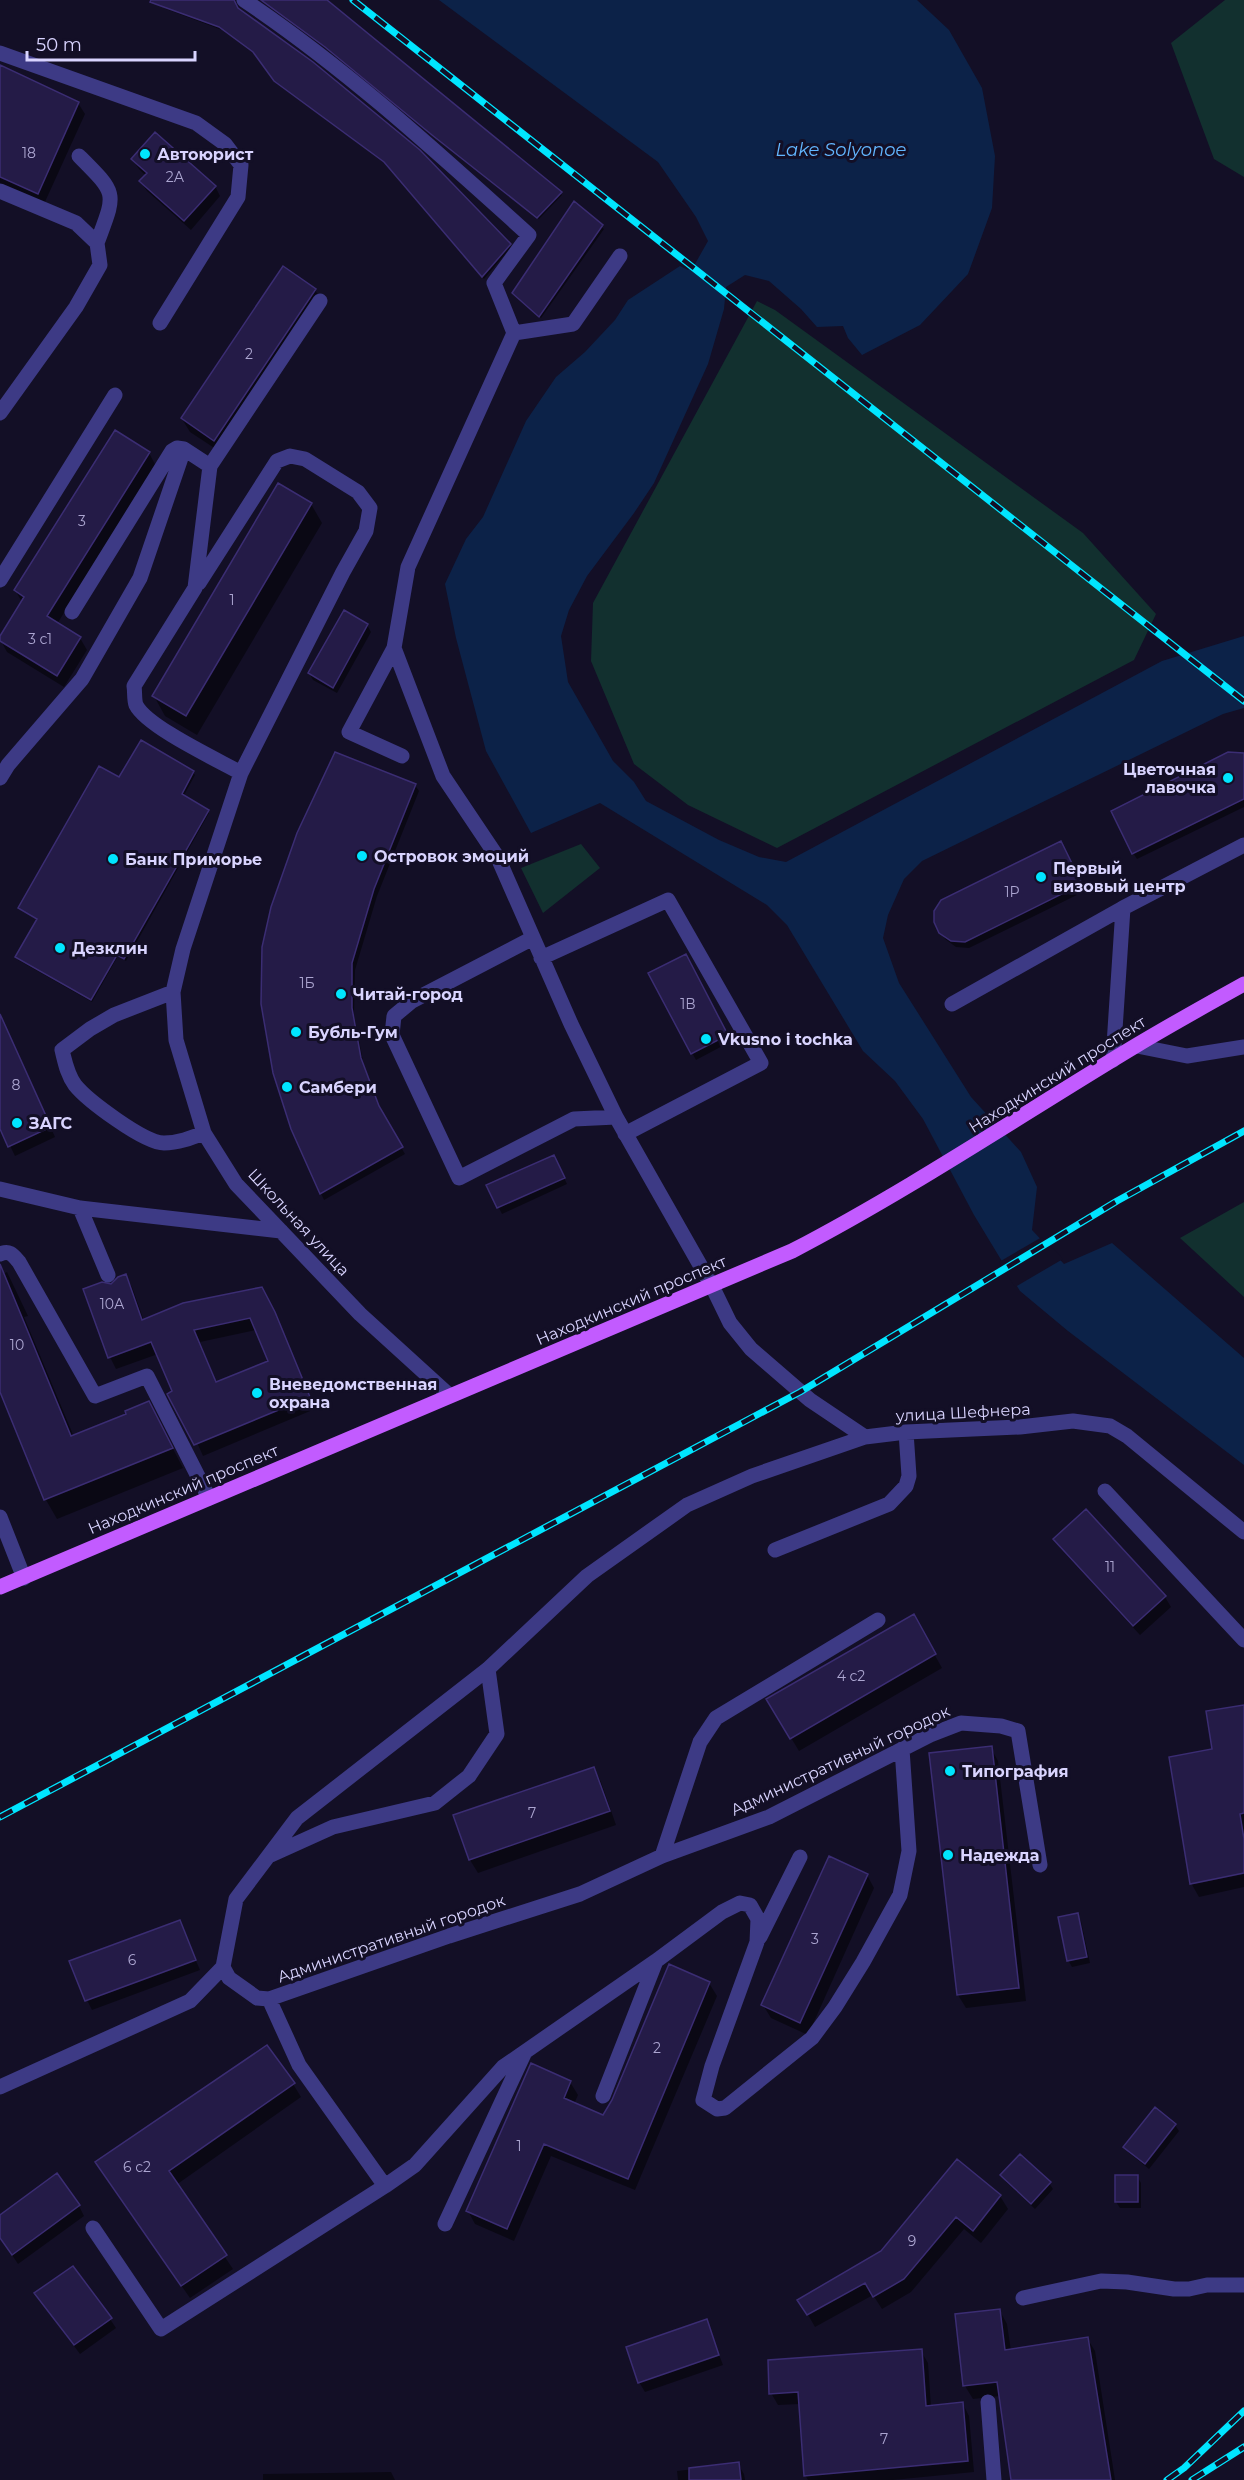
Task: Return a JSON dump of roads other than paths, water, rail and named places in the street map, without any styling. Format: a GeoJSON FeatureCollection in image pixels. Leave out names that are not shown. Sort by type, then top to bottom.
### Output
{"type":"FeatureCollection","features":[{"type":"Feature","properties":{"kind":"main road","name":"Находкинский проспект"},"geometry":{"type":"LineString","coordinates":[[0,1587],[792,1251],[913,1185],[1113,1060],[1244,984]]}},
{"type":"Feature","properties":{"kind":"street"},"geometry":{"type":"LineString","coordinates":[[244,0],[277,22],[404,122],[529,236],[494,283],[514,333],[408,567],[394,648],[349,732],[402,756]]}},
{"type":"Feature","properties":{"kind":"street"},"geometry":{"type":"LineString","coordinates":[[0,52],[196,123],[225,144],[241,165],[238,197],[160,322]]}},
{"type":"Feature","properties":{"kind":"street"},"geometry":{"type":"LineString","coordinates":[[0,413],[81,299],[100,265],[97,243],[111,202],[107,184],[79,156]]}},
{"type":"Feature","properties":{"kind":"street"},"geometry":{"type":"LineString","coordinates":[[0,191],[76,222],[97,243]]}},
{"type":"Feature","properties":{"kind":"street"},"geometry":{"type":"LineString","coordinates":[[514,333],[573,324],[620,256]]}},
{"type":"Feature","properties":{"kind":"street"},"geometry":{"type":"LineString","coordinates":[[241,773],[168,733],[150,720],[136,705],[134,686],[195,588],[210,466],[320,301]]}},
{"type":"Feature","properties":{"kind":"street"},"geometry":{"type":"LineString","coordinates":[[0,580],[115,395]]}},
{"type":"Feature","properties":{"kind":"street"},"geometry":{"type":"LineString","coordinates":[[72,612],[172,451],[177,448],[184,449],[210,466]]}},
{"type":"Feature","properties":{"kind":"street"},"geometry":{"type":"LineString","coordinates":[[0,778],[8,765],[82,679],[140,578],[184,449]]}},
{"type":"Feature","properties":{"kind":"street","name":"Школьная улица"},"geometry":{"type":"LineString","coordinates":[[195,588],[268,473],[278,461],[290,456],[306,459],[358,492],[370,508],[366,531],[241,773],[183,949],[173,992],[176,1040],[204,1133],[236,1184],[360,1314],[449,1395]]}},
{"type":"Feature","properties":{"kind":"street"},"geometry":{"type":"LineString","coordinates":[[394,648],[443,776],[498,858],[616,1117],[712,1286],[730,1323],[751,1349],[810,1400],[865,1437]]}},
{"type":"Feature","properties":{"kind":"street"},"geometry":{"type":"LineString","coordinates":[[952,1004],[1123,908],[1244,845]]}},
{"type":"Feature","properties":{"kind":"street"},"geometry":{"type":"LineString","coordinates":[[542,958],[668,900],[761,1063],[625,1134]]}},
{"type":"Feature","properties":{"kind":"street"},"geometry":{"type":"LineString","coordinates":[[1113,1060],[1123,908]]}},
{"type":"Feature","properties":{"kind":"street"},"geometry":{"type":"LineString","coordinates":[[533,938],[412,1001],[394,1016],[392,1035],[459,1178],[574,1119],[616,1117]]}},
{"type":"Feature","properties":{"kind":"street"},"geometry":{"type":"LineString","coordinates":[[173,992],[114,1015],[62,1050],[68,1073],[76,1086],[124,1127],[161,1143],[182,1142],[204,1133]]}},
{"type":"Feature","properties":{"kind":"street"},"geometry":{"type":"LineString","coordinates":[[1137,1046],[1187,1056],[1244,1047]]}},
{"type":"Feature","properties":{"kind":"street"},"geometry":{"type":"LineString","coordinates":[[0,1189],[80,1208],[281,1231]]}},
{"type":"Feature","properties":{"kind":"street"},"geometry":{"type":"LineString","coordinates":[[80,1208],[108,1275]]}},
{"type":"Feature","properties":{"kind":"street"},"geometry":{"type":"LineString","coordinates":[[0,1254],[6,1252],[13,1254],[19,1262],[95,1396],[147,1376],[209,1498]]}},
{"type":"Feature","properties":{"kind":"street","name":"улица Шефнера"},"geometry":{"type":"LineString","coordinates":[[865,1437],[906,1432],[1020,1427],[1073,1421],[1110,1426],[1127,1436],[1244,1532]]}},
{"type":"Feature","properties":{"kind":"street"},"geometry":{"type":"LineString","coordinates":[[775,1550],[889,1504],[906,1486],[909,1476],[906,1432]]}},
{"type":"Feature","properties":{"kind":"street"},"geometry":{"type":"LineString","coordinates":[[0,2087],[190,2001],[223,1967],[236,1899],[297,1818],[488,1669],[587,1576],[687,1505],[752,1476],[865,1437]]}},
{"type":"Feature","properties":{"kind":"street"},"geometry":{"type":"LineString","coordinates":[[1105,1491],[1244,1640]]}},
{"type":"Feature","properties":{"kind":"street"},"geometry":{"type":"LineString","coordinates":[[0,1517],[24,1578]]}},
{"type":"Feature","properties":{"kind":"street"},"geometry":{"type":"LineString","coordinates":[[662,1856],[700,1742],[716,1718],[878,1620]]}},
{"type":"Feature","properties":{"kind":"street"},"geometry":{"type":"LineString","coordinates":[[271,1855],[333,1827],[435,1803],[469,1776],[497,1734],[488,1669]]}},
{"type":"Feature","properties":{"kind":"street","name":"Административный городок"},"geometry":{"type":"LineString","coordinates":[[223,1967],[229,1978],[257,1998],[269,1999],[449,1936],[580,1894],[662,1856],[769,1817],[903,1749],[961,1723],[1001,1726],[1018,1731],[1040,1865]]}},
{"type":"Feature","properties":{"kind":"street"},"geometry":{"type":"LineString","coordinates":[[800,1857],[757,1942],[712,2066],[703,2100],[717,2109],[733,2104],[812,2038],[835,2007],[900,1895],[909,1851],[903,1749]]}},
{"type":"Feature","properties":{"kind":"street"},"geometry":{"type":"LineString","coordinates":[[93,2228],[161,2329],[415,2165],[503,2067],[656,1962],[722,1912],[740,1903],[750,1905],[758,1919],[757,1942]]}},
{"type":"Feature","properties":{"kind":"street"},"geometry":{"type":"LineString","coordinates":[[603,2096],[656,1962]]}},
{"type":"Feature","properties":{"kind":"street"},"geometry":{"type":"LineString","coordinates":[[269,1999],[299,2066],[385,2186]]}},
{"type":"Feature","properties":{"kind":"street"},"geometry":{"type":"LineString","coordinates":[[445,2223],[525,2051]]}},
{"type":"Feature","properties":{"kind":"street"},"geometry":{"type":"LineString","coordinates":[[1023,2298],[1101,2281],[1127,2282],[1174,2289],[1189,2289],[1207,2284],[1244,2285]]}},
{"type":"Feature","properties":{"kind":"street"},"geometry":{"type":"LineString","coordinates":[[988,2402],[994,2480]]}},
{"type":"Feature","properties":{"kind":"water","name":"Lake Solyonoe"},"geometry":{"type":"Polygon","coordinates":[[[439,0],[917,0],[949,30],[982,88],[995,156],[992,208],[968,274],[920,325],[862,355],[848,338],[843,326],[817,327],[801,309],[769,281],[745,275],[726,287],[724,309],[708,364],[654,483],[587,576],[569,610],[561,636],[568,682],[613,761],[634,782],[646,801],[719,840],[759,857],[786,862],[1162,661],[1244,636],[1244,708],[1223,714],[922,861],[904,879],[888,915],[883,938],[899,983],[971,1097],[1021,1152],[1037,1187],[1032,1230],[1064,1264],[1112,1243],[1244,1358],[1244,1465],[1068,1331],[1020,1291],[974,1215],[923,1119],[895,1081],[863,1051],[787,925],[767,905],[600,803],[531,833],[486,751],[456,638],[445,584],[466,539],[483,517],[526,421],[556,377],[585,352],[615,320],[628,300],[680,266],[688,270],[695,264],[708,241],[696,217],[658,162],[439,0]]]}},
{"type":"Feature","properties":{"kind":"railway"},"geometry":{"type":"LineString","coordinates":[[353,0],[1244,701]]}},
{"type":"Feature","properties":{"kind":"railway"},"geometry":{"type":"LineString","coordinates":[[0,1817],[800,1392],[1117,1201],[1244,1131]]}},
{"type":"Feature","properties":{"kind":"railway"},"geometry":{"type":"LineString","coordinates":[[1167,2480],[1184,2468],[1244,2411]]}},
{"type":"Feature","properties":{"kind":"railway"},"geometry":{"type":"LineString","coordinates":[[1192,2480],[1244,2447]]}},
{"type":"Feature","properties":{"kind":"place","name":"Автоюрист"},"geometry":{"type":"Point","coordinates":[145,154]}},
{"type":"Feature","properties":{"kind":"place","name":"Цветочная лавочка"},"geometry":{"type":"Point","coordinates":[1228,778]}},
{"type":"Feature","properties":{"kind":"place","name":"Островок эмоций"},"geometry":{"type":"Point","coordinates":[362,856]}},
{"type":"Feature","properties":{"kind":"place","name":"Банк Приморье"},"geometry":{"type":"Point","coordinates":[113,859]}},
{"type":"Feature","properties":{"kind":"place","name":"Первый визовый центр"},"geometry":{"type":"Point","coordinates":[1041,877]}},
{"type":"Feature","properties":{"kind":"place","name":"Дезклин"},"geometry":{"type":"Point","coordinates":[60,948]}},
{"type":"Feature","properties":{"kind":"place","name":"Читай-город"},"geometry":{"type":"Point","coordinates":[341,994]}},
{"type":"Feature","properties":{"kind":"place","name":"Бубль-Гум"},"geometry":{"type":"Point","coordinates":[296,1032]}},
{"type":"Feature","properties":{"kind":"place","name":"Vkusno i tochka"},"geometry":{"type":"Point","coordinates":[706,1039]}},
{"type":"Feature","properties":{"kind":"place","name":"Самбери"},"geometry":{"type":"Point","coordinates":[287,1087]}},
{"type":"Feature","properties":{"kind":"place","name":"ЗАГС"},"geometry":{"type":"Point","coordinates":[17,1123]}},
{"type":"Feature","properties":{"kind":"place","name":"Вневедомственная охрана"},"geometry":{"type":"Point","coordinates":[257,1393]}},
{"type":"Feature","properties":{"kind":"place","name":"Типография"},"geometry":{"type":"Point","coordinates":[950,1771]}},
{"type":"Feature","properties":{"kind":"place","name":"Надежда"},"geometry":{"type":"Point","coordinates":[948,1855]}}]}
